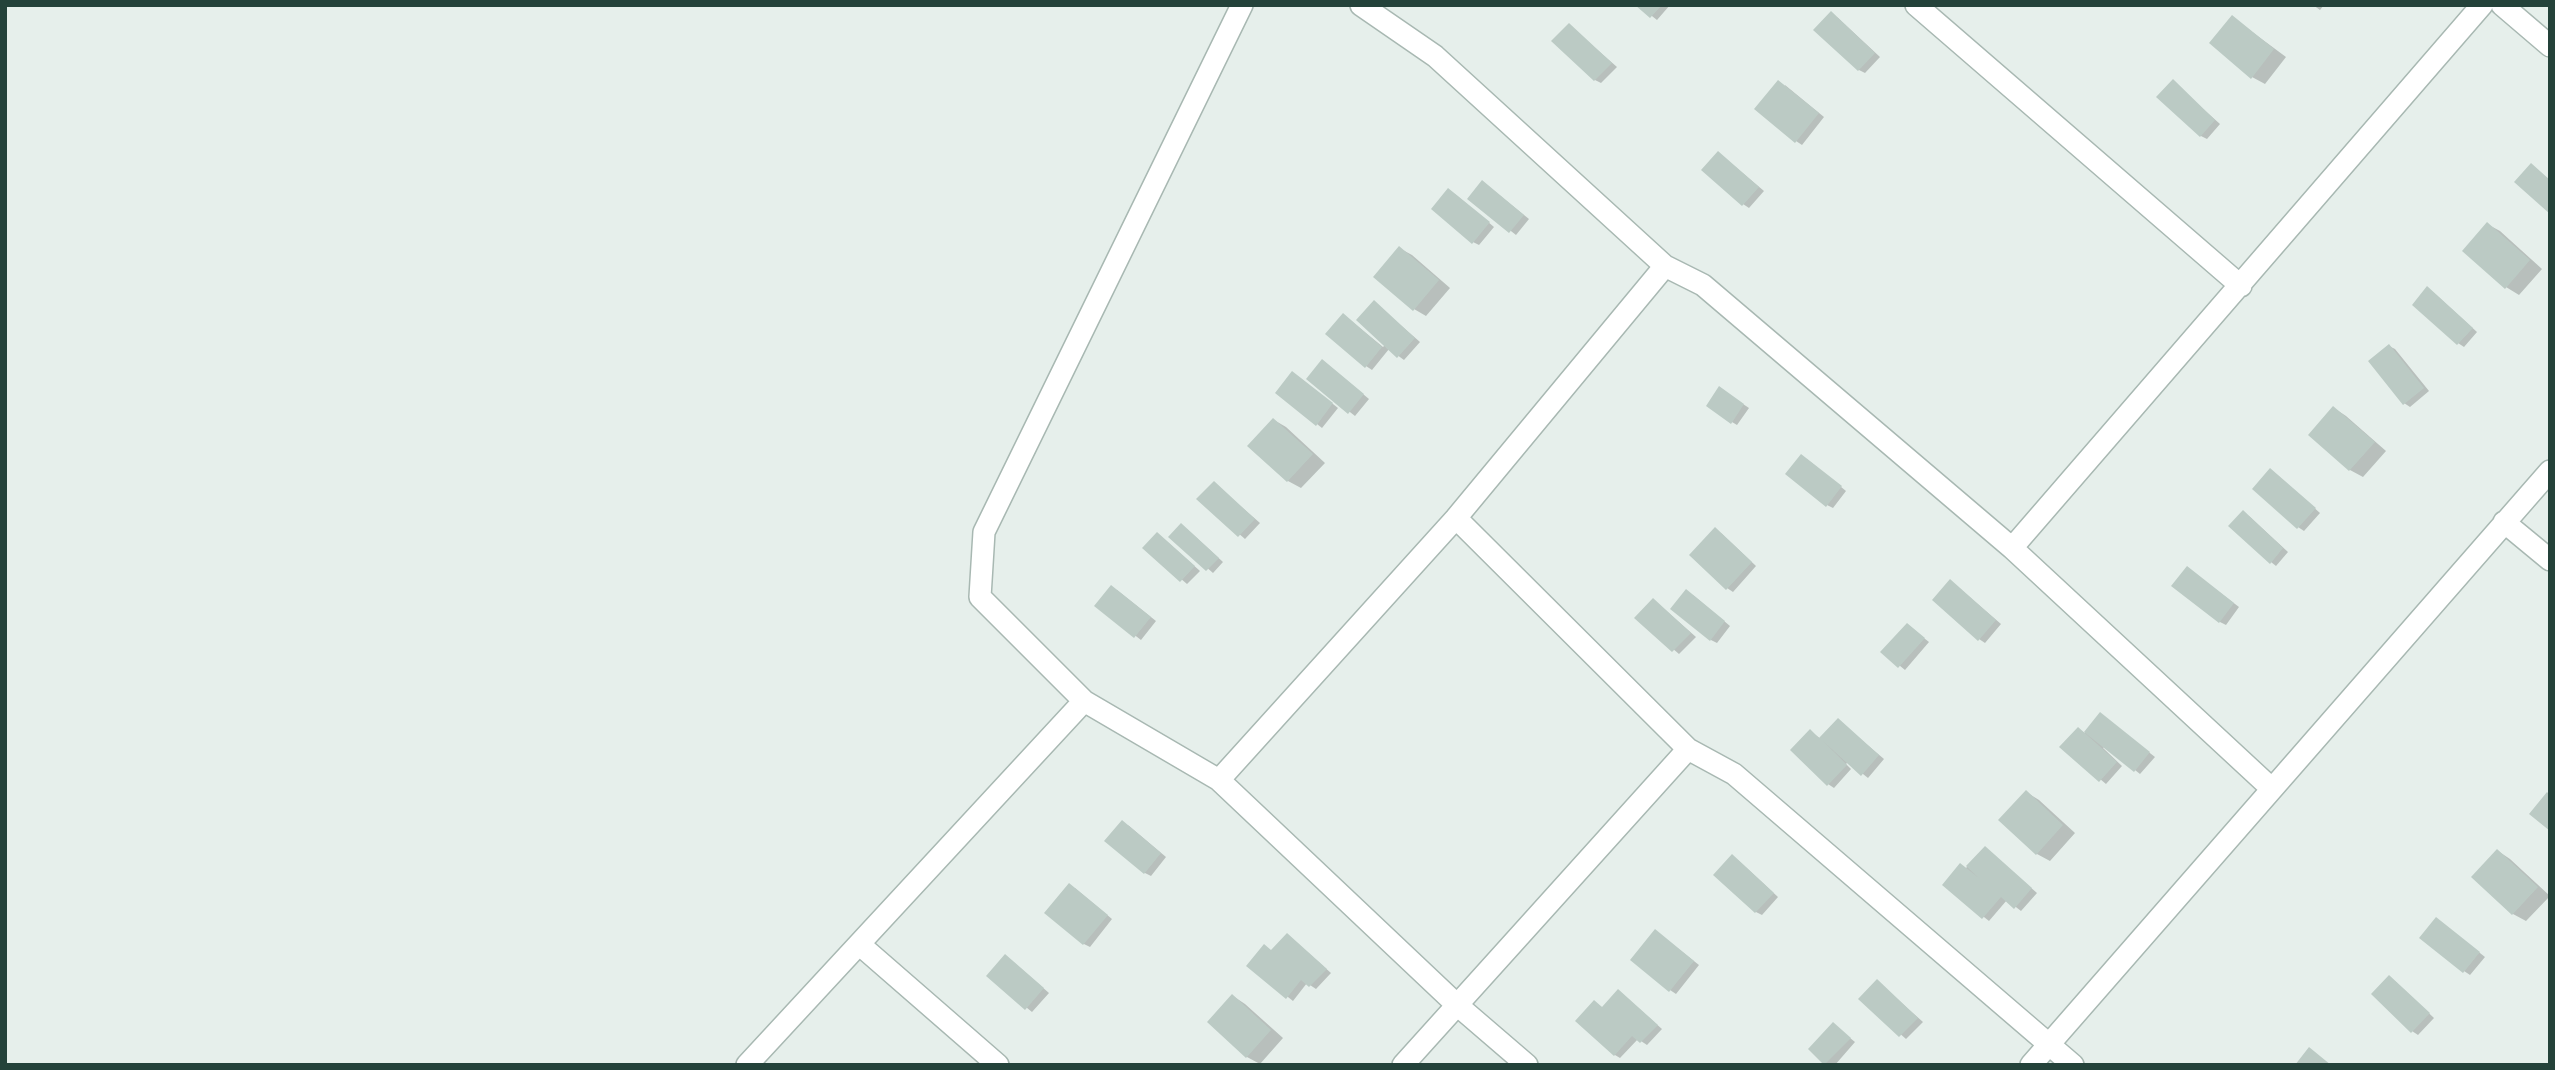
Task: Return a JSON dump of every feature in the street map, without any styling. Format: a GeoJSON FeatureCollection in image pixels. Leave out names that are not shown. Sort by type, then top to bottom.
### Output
{"type":"FeatureCollection","features":[{"type":"Feature","properties":{"kind":"street"},"geometry":{"type":"LineString","coordinates":[[1242,5],[984,532],[980,597],[1084,701],[1219,780],[1456,1004],[1527,1065]]}},
{"type":"Feature","properties":{"kind":"street"},"geometry":{"type":"LineString","coordinates":[[1361,5],[1435,56],[1665,266],[1703,285],[2012,548],[2272,789]]}},
{"type":"Feature","properties":{"kind":"street"},"geometry":{"type":"LineString","coordinates":[[1916,5],[2241,286]]}},
{"type":"Feature","properties":{"kind":"street"},"geometry":{"type":"LineString","coordinates":[[2012,548],[2482,5]]}},
{"type":"Feature","properties":{"kind":"street"},"geometry":{"type":"LineString","coordinates":[[2502,5],[2550,46]]}},
{"type":"Feature","properties":{"kind":"street"},"geometry":{"type":"LineString","coordinates":[[1219,780],[1456,518],[1665,266]]}},
{"type":"Feature","properties":{"kind":"street"},"geometry":{"type":"LineString","coordinates":[[2031,1065],[2550,471]]}},
{"type":"Feature","properties":{"kind":"street"},"geometry":{"type":"LineString","coordinates":[[1456,518],[1688,748],[1734,774],[2073,1065]]}},
{"type":"Feature","properties":{"kind":"street"},"geometry":{"type":"LineString","coordinates":[[2504,522],[2550,561]]}},
{"type":"Feature","properties":{"kind":"street"},"geometry":{"type":"LineString","coordinates":[[747,1065],[1084,701]]}},
{"type":"Feature","properties":{"kind":"street"},"geometry":{"type":"LineString","coordinates":[[1403,1065],[1688,748]]}},
{"type":"Feature","properties":{"kind":"street"},"geometry":{"type":"LineString","coordinates":[[859,944],[998,1065]]}},
{"type":"Feature","properties":{"kind":"building"},"geometry":{"type":"Polygon","coordinates":[[[1635,5],[1662,5],[1650,18],[1635,5]]]}},
{"type":"Feature","properties":{"kind":"building"},"geometry":{"type":"Polygon","coordinates":[[[1831,11],[1875,53],[1858,71],[1813,30],[1831,11]]]}},
{"type":"Feature","properties":{"kind":"building"},"geometry":{"type":"Polygon","coordinates":[[[2232,15],[2274,49],[2251,79],[2209,43],[2232,15]]]}},
{"type":"Feature","properties":{"kind":"building"},"geometry":{"type":"Polygon","coordinates":[[[1569,23],[1612,63],[1594,81],[1551,41],[1569,23]]]}},
{"type":"Feature","properties":{"kind":"building"},"geometry":{"type":"Polygon","coordinates":[[[2173,79],[2215,120],[2200,137],[2156,97],[2173,79]]]}},
{"type":"Feature","properties":{"kind":"building"},"geometry":{"type":"Polygon","coordinates":[[[1778,80],[1819,113],[1795,143],[1754,109],[1778,80]]]}},
{"type":"Feature","properties":{"kind":"building"},"geometry":{"type":"Polygon","coordinates":[[[1718,151],[1759,187],[1742,206],[1701,170],[1718,151]]]}},
{"type":"Feature","properties":{"kind":"building"},"geometry":{"type":"Polygon","coordinates":[[[2531,163],[2550,180],[2550,214],[2514,182],[2531,163]]]}},
{"type":"Feature","properties":{"kind":"building"},"geometry":{"type":"Polygon","coordinates":[[[1482,180],[1524,215],[1509,233],[1467,199],[1482,180]]]}},
{"type":"Feature","properties":{"kind":"building"},"geometry":{"type":"Polygon","coordinates":[[[1448,188],[1490,222],[1472,244],[1431,209],[1448,188]]]}},
{"type":"Feature","properties":{"kind":"building"},"geometry":{"type":"Polygon","coordinates":[[[2487,222],[2530,260],[2505,289],[2462,251],[2487,222]]]}},
{"type":"Feature","properties":{"kind":"building"},"geometry":{"type":"Polygon","coordinates":[[[1399,246],[1439,280],[1413,311],[1373,277],[1399,246]]]}},
{"type":"Feature","properties":{"kind":"building"},"geometry":{"type":"Polygon","coordinates":[[[2427,286],[2473,328],[2457,345],[2412,305],[2427,286]]]}},
{"type":"Feature","properties":{"kind":"building"},"geometry":{"type":"Polygon","coordinates":[[[1374,300],[1415,338],[1397,358],[1356,320],[1374,300]]]}},
{"type":"Feature","properties":{"kind":"building"},"geometry":{"type":"Polygon","coordinates":[[[1343,313],[1382,347],[1365,368],[1325,334],[1343,313]]]}},
{"type":"Feature","properties":{"kind":"building"},"geometry":{"type":"Polygon","coordinates":[[[2389,344],[2424,388],[2403,405],[2368,361],[2389,344]]]}},
{"type":"Feature","properties":{"kind":"building"},"geometry":{"type":"Polygon","coordinates":[[[1322,359],[1364,394],[1348,414],[1306,379],[1322,359]]]}},
{"type":"Feature","properties":{"kind":"building"},"geometry":{"type":"Polygon","coordinates":[[[1292,371],[1333,403],[1316,426],[1275,393],[1292,371]]]}},
{"type":"Feature","properties":{"kind":"building"},"geometry":{"type":"Polygon","coordinates":[[[1719,386],[1744,404],[1731,424],[1706,406],[1719,386]]]}},
{"type":"Feature","properties":{"kind":"building"},"geometry":{"type":"Polygon","coordinates":[[[2333,406],[2375,442],[2349,471],[2308,435],[2333,406]]]}},
{"type":"Feature","properties":{"kind":"building"},"geometry":{"type":"Polygon","coordinates":[[[1273,418],[1313,454],[1287,482],[1247,446],[1273,418]]]}},
{"type":"Feature","properties":{"kind":"building"},"geometry":{"type":"Polygon","coordinates":[[[1801,454],[1842,486],[1826,507],[1785,474],[1801,454]]]}},
{"type":"Feature","properties":{"kind":"building"},"geometry":{"type":"Polygon","coordinates":[[[2270,468],[2316,508],[2297,529],[2252,489],[2270,468]]]}},
{"type":"Feature","properties":{"kind":"building"},"geometry":{"type":"Polygon","coordinates":[[[1214,481],[1255,519],[1238,537],[1196,499],[1214,481]]]}},
{"type":"Feature","properties":{"kind":"building"},"geometry":{"type":"Polygon","coordinates":[[[2243,510],[2283,548],[2270,564],[2228,526],[2243,510]]]}},
{"type":"Feature","properties":{"kind":"building"},"geometry":{"type":"Polygon","coordinates":[[[1181,523],[1219,558],[1206,571],[1168,537],[1181,523]]]}},
{"type":"Feature","properties":{"kind":"building"},"geometry":{"type":"Polygon","coordinates":[[[1715,527],[1752,562],[1726,590],[1689,555],[1715,527]]]}},
{"type":"Feature","properties":{"kind":"building"},"geometry":{"type":"Polygon","coordinates":[[[1157,532],[1195,566],[1180,582],[1142,548],[1157,532]]]}},
{"type":"Feature","properties":{"kind":"building"},"geometry":{"type":"Polygon","coordinates":[[[2187,566],[2234,603],[2219,623],[2171,586],[2187,566]]]}},
{"type":"Feature","properties":{"kind":"building"},"geometry":{"type":"Polygon","coordinates":[[[1950,579],[1996,620],[1978,641],[1932,600],[1950,579]]]}},
{"type":"Feature","properties":{"kind":"building"},"geometry":{"type":"Polygon","coordinates":[[[1111,585],[1151,617],[1134,638],[1094,606],[1111,585]]]}},
{"type":"Feature","properties":{"kind":"building"},"geometry":{"type":"Polygon","coordinates":[[[1686,589],[1725,621],[1710,641],[1670,609],[1686,589]]]}},
{"type":"Feature","properties":{"kind":"building"},"geometry":{"type":"Polygon","coordinates":[[[1653,598],[1691,633],[1672,652],[1634,618],[1653,598]]]}},
{"type":"Feature","properties":{"kind":"building"},"geometry":{"type":"Polygon","coordinates":[[[1907,623],[1925,638],[1898,668],[1880,652],[1907,623]]]}},
{"type":"Feature","properties":{"kind":"building"},"geometry":{"type":"Polygon","coordinates":[[[2100,712],[2150,752],[2134,772],[2084,732],[2100,712]]]}},
{"type":"Feature","properties":{"kind":"building"},"geometry":{"type":"Polygon","coordinates":[[[1838,718],[1879,755],[1861,776],[1822,740],[1847,765],[1827,786],[1790,750],[1810,729],[1819,738],[1838,718]]]}},
{"type":"Feature","properties":{"kind":"building"},"geometry":{"type":"Polygon","coordinates":[[[2078,727],[2117,762],[2099,782],[2059,747],[2078,727]]]}},
{"type":"Feature","properties":{"kind":"building"},"geometry":{"type":"Polygon","coordinates":[[[2026,790],[2063,825],[2036,855],[1998,820],[2026,790]]]}},
{"type":"Feature","properties":{"kind":"building"},"geometry":{"type":"Polygon","coordinates":[[[2547,792],[2550,795],[2550,831],[2529,814],[2547,792]]]}},
{"type":"Feature","properties":{"kind":"building"},"geometry":{"type":"Polygon","coordinates":[[[1122,820],[1161,853],[1144,874],[1104,841],[1122,820]]]}},
{"type":"Feature","properties":{"kind":"building"},"geometry":{"type":"Polygon","coordinates":[[[1985,846],[2032,888],[2014,909],[2001,897],[1982,919],[1942,885],[1960,863],[1980,879],[1966,866],[1985,846]]]}},
{"type":"Feature","properties":{"kind":"building"},"geometry":{"type":"Polygon","coordinates":[[[2497,849],[2538,887],[2512,915],[2471,877],[2497,849]]]}},
{"type":"Feature","properties":{"kind":"building"},"geometry":{"type":"Polygon","coordinates":[[[1732,854],[1774,893],[1755,913],[1713,875],[1732,854]]]}},
{"type":"Feature","properties":{"kind":"building"},"geometry":{"type":"Polygon","coordinates":[[[1069,883],[1108,915],[1083,945],[1044,913],[1069,883]]]}},
{"type":"Feature","properties":{"kind":"building"},"geometry":{"type":"Polygon","coordinates":[[[2436,917],[2480,952],[2463,973],[2419,938],[2436,917]]]}},
{"type":"Feature","properties":{"kind":"building"},"geometry":{"type":"Polygon","coordinates":[[[1655,929],[1694,961],[1669,992],[1630,960],[1655,929]]]}},
{"type":"Feature","properties":{"kind":"building"},"geometry":{"type":"Polygon","coordinates":[[[1287,933],[1327,969],[1309,987],[1301,980],[1286,999],[1246,966],[1264,944],[1271,950],[1287,933]]]}},
{"type":"Feature","properties":{"kind":"building"},"geometry":{"type":"Polygon","coordinates":[[[1005,954],[1044,988],[1025,1010],[986,976],[1005,954]]]}},
{"type":"Feature","properties":{"kind":"building"},"geometry":{"type":"Polygon","coordinates":[[[2389,975],[2430,1013],[2411,1033],[2371,994],[2389,975]]]}},
{"type":"Feature","properties":{"kind":"building"},"geometry":{"type":"Polygon","coordinates":[[[1877,979],[1918,1018],[1899,1037],[1858,999],[1877,979]]]}},
{"type":"Feature","properties":{"kind":"building"},"geometry":{"type":"Polygon","coordinates":[[[1618,989],[1658,1025],[1640,1043],[1632,1036],[1614,1056],[1575,1021],[1594,1000],[1602,1007],[1618,989]]]}},
{"type":"Feature","properties":{"kind":"building"},"geometry":{"type":"Polygon","coordinates":[[[1232,994],[1271,1030],[1246,1058],[1207,1022],[1232,994]]]}},
{"type":"Feature","properties":{"kind":"building"},"geometry":{"type":"Polygon","coordinates":[[[1833,1022],[1851,1038],[1824,1065],[1808,1049],[1833,1022]]]}},
{"type":"Feature","properties":{"kind":"building"},"geometry":{"type":"Polygon","coordinates":[[[2309,1047],[2331,1065],[2295,1065],[2309,1047]]]}}]}
